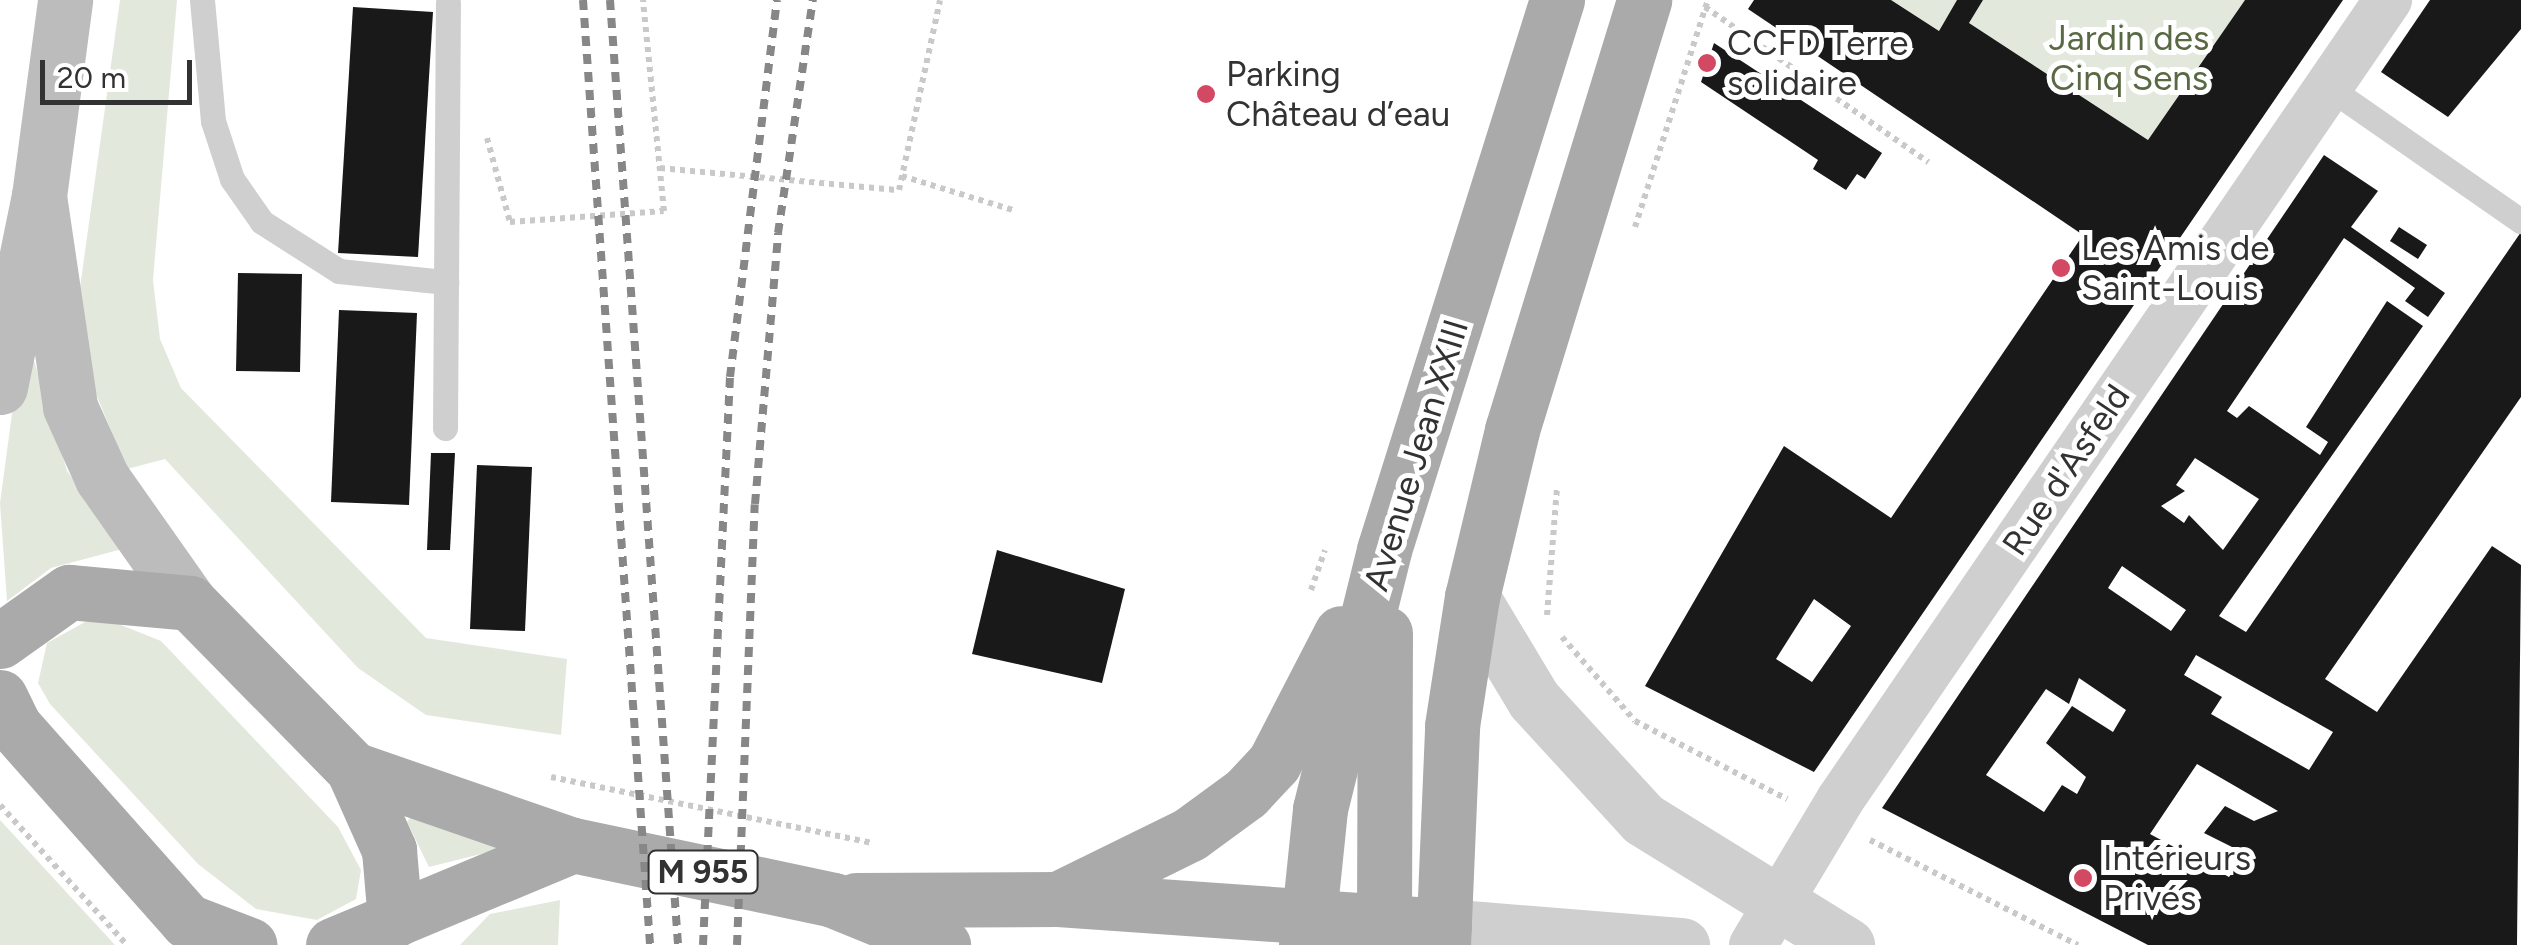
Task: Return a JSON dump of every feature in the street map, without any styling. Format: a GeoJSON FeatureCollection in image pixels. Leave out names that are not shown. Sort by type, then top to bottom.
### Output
{"type":"FeatureCollection","features":[{"type":"Feature","properties":{"kind":"main road"},"geometry":{"type":"LineString","coordinates":[[0,387],[39,196],[65,0]]}},
{"type":"Feature","properties":{"kind":"main road","name":"Avenue Jean XXIII"},"geometry":{"type":"LineString","coordinates":[[1378,937],[1320,809],[1384,550],[1557,0]]}},
{"type":"Feature","properties":{"kind":"main road"},"geometry":{"type":"LineString","coordinates":[[1378,937],[1452,726],[1472,597],[1512,430],[1644,0]]}},
{"type":"Feature","properties":{"kind":"main road"},"geometry":{"type":"LineString","coordinates":[[39,196],[70,407],[102,478],[190,604],[353,769],[390,850],[395,932]]}},
{"type":"Feature","properties":{"kind":"main road"},"geometry":{"type":"LineString","coordinates":[[1058,898],[1190,834],[1274,763],[1384,550]]}},
{"type":"Feature","properties":{"kind":"main road"},"geometry":{"type":"LineString","coordinates":[[1378,937],[1384,550]]}},
{"type":"Feature","properties":{"kind":"main road"},"geometry":{"type":"LineString","coordinates":[[0,641],[69,592],[190,604]]}},
{"type":"Feature","properties":{"kind":"main road"},"geometry":{"type":"LineString","coordinates":[[5,716],[198,933],[250,945]]}},
{"type":"Feature","properties":{"kind":"main road","name":"M 955"},"geometry":{"type":"LineString","coordinates":[[353,769],[573,845],[834,900],[943,945]]}},
{"type":"Feature","properties":{"kind":"main road"},"geometry":{"type":"LineString","coordinates":[[333,945],[395,932],[573,845]]}},
{"type":"Feature","properties":{"kind":"main road","name":"M 955"},"geometry":{"type":"LineString","coordinates":[[834,900],[1058,898],[1378,937]]}},
{"type":"Feature","properties":{"kind":"street","name":"Rue d'Asfeld"},"geometry":{"type":"LineString","coordinates":[[1763,924],[2388,0]]}},
{"type":"Feature","properties":{"kind":"street"},"geometry":{"type":"LineString","coordinates":[[1472,597],[1586,764],[1763,924],[1847,945]]}},
{"type":"Feature","properties":{"kind":"street"},"geometry":{"type":"LineString","coordinates":[[1378,937],[1682,945]]}},
{"type":"Feature","properties":{"kind":"lane"},"geometry":{"type":"LineString","coordinates":[[202,0],[213,121],[232,179],[262,222],[339,271],[446,282]]}},
{"type":"Feature","properties":{"kind":"lane"},"geometry":{"type":"LineString","coordinates":[[445,428],[448,3]]}},
{"type":"Feature","properties":{"kind":"lane"},"geometry":{"type":"LineString","coordinates":[[2328,87],[2521,221]]}},
{"type":"Feature","properties":{"kind":"path"},"geometry":{"type":"LineString","coordinates":[[446,121],[486,135],[510,222],[664,211],[643,0]]}},
{"type":"Feature","properties":{"kind":"path"},"geometry":{"type":"LineString","coordinates":[[660,168],[899,190],[940,0]]}},
{"type":"Feature","properties":{"kind":"path"},"geometry":{"type":"LineString","coordinates":[[1632,236],[1706,4],[1928,162]]}},
{"type":"Feature","properties":{"kind":"path"},"geometry":{"type":"LineString","coordinates":[[902,176],[1016,211]]}},
{"type":"Feature","properties":{"kind":"path"},"geometry":{"type":"LineString","coordinates":[[1558,464],[1546,619],[1635,721]]}},
{"type":"Feature","properties":{"kind":"path"},"geometry":{"type":"LineString","coordinates":[[1309,596],[1328,540]]}},
{"type":"Feature","properties":{"kind":"path"},"geometry":{"type":"LineString","coordinates":[[536,774],[891,846]]}},
{"type":"Feature","properties":{"kind":"path"},"geometry":{"type":"LineString","coordinates":[[0,804],[127,945]]}},
{"type":"Feature","properties":{"kind":"green space"},"geometry":{"type":"Polygon","coordinates":[[[120,0],[177,0],[153,280],[160,339],[181,388],[426,638],[567,659],[561,735],[426,715],[358,668],[165,459],[127,469],[73,338],[120,0]]]}},
{"type":"Feature","properties":{"kind":"green space","name":"Jardin des Cinq Sens"},"geometry":{"type":"Polygon","coordinates":[[[1891,0],[1957,0],[1939,31],[1891,0]]]}},
{"type":"Feature","properties":{"kind":"green space","name":"Jardin des Cinq Sens"},"geometry":{"type":"Polygon","coordinates":[[[1983,0],[2245,0],[2148,140],[1969,23],[1983,0]]]}},
{"type":"Feature","properties":{"kind":"green space"},"geometry":{"type":"Polygon","coordinates":[[[20,354],[32,354],[67,471],[126,548],[51,568],[7,601],[0,503],[20,354]]]}},
{"type":"Feature","properties":{"kind":"green space"},"geometry":{"type":"Polygon","coordinates":[[[111,621],[161,641],[338,827],[361,870],[356,899],[317,920],[256,909],[198,864],[50,704],[38,683],[47,643],[85,622],[111,621]]]}},
{"type":"Feature","properties":{"kind":"green space"},"geometry":{"type":"Polygon","coordinates":[[[414,813],[525,843],[429,867],[407,822],[414,813]]]}},
{"type":"Feature","properties":{"kind":"green space"},"geometry":{"type":"Polygon","coordinates":[[[0,820],[115,945],[0,945],[0,820]]]}},
{"type":"Feature","properties":{"kind":"green space"},"geometry":{"type":"Polygon","coordinates":[[[560,900],[558,945],[460,945],[490,914],[560,900]]]}},
{"type":"Feature","properties":{"kind":"building"},"geometry":{"type":"Polygon","coordinates":[[[1754,0],[1891,0],[1939,31],[1957,0],[1983,0],[1969,23],[2148,140],[2245,0],[2343,0],[1814,772],[1645,686],[1784,446],[1891,518],[2083,235],[1748,9],[1754,0]],[[1814,599],[1776,659],[1812,682],[1851,626],[1814,599]]]}},
{"type":"Feature","properties":{"kind":"building"},"geometry":{"type":"Polygon","coordinates":[[[2430,0],[2521,0],[2521,29],[2448,117],[2381,72],[2430,0]]]}},
{"type":"Feature","properties":{"kind":"building"},"geometry":{"type":"Polygon","coordinates":[[[353,7],[433,12],[418,257],[338,253],[353,7]]]}},
{"type":"Feature","properties":{"kind":"building"},"geometry":{"type":"Polygon","coordinates":[[[1714,43],[1882,153],[1865,179],[1857,174],[1846,190],[1813,169],[1818,160],[1701,82],[1714,43]]]}},
{"type":"Feature","properties":{"kind":"building"},"geometry":{"type":"Polygon","coordinates":[[[2324,155],[2378,191],[2351,227],[2445,293],[2428,317],[2405,301],[2415,288],[2344,238],[2227,411],[2237,418],[2249,406],[2320,455],[2328,442],[2306,427],[2387,301],[2423,326],[2219,616],[2246,632],[2521,232],[2521,397],[2325,679],[2377,712],[2492,546],[2521,565],[2517,945],[2148,945],[1882,808],[2324,155]],[[2195,458],[2176,485],[2185,491],[2161,506],[2184,523],[2189,515],[2223,550],[2259,499],[2195,458]],[[2122,566],[2108,588],[2171,631],[2186,610],[2122,566]],[[2196,655],[2184,675],[2222,697],[2211,714],[2309,770],[2333,732],[2196,655]],[[2079,678],[2069,704],[2046,689],[1986,775],[2044,812],[2062,785],[2077,794],[2086,777],[2046,743],[2072,706],[2113,732],[2126,710],[2079,678]],[[2197,764],[2150,834],[2229,877],[2246,854],[2204,833],[2225,806],[2254,821],[2278,811],[2197,764]]]}},
{"type":"Feature","properties":{"kind":"building"},"geometry":{"type":"Polygon","coordinates":[[[2399,227],[2427,245],[2418,259],[2390,241],[2399,227]]]}},
{"type":"Feature","properties":{"kind":"building"},"geometry":{"type":"Polygon","coordinates":[[[238,273],[302,274],[300,372],[236,371],[238,273]]]}},
{"type":"Feature","properties":{"kind":"building"},"geometry":{"type":"Polygon","coordinates":[[[339,310],[417,313],[409,505],[331,502],[339,310]]]}},
{"type":"Feature","properties":{"kind":"building"},"geometry":{"type":"Polygon","coordinates":[[[431,453],[455,453],[450,550],[427,550],[431,453]]]}},
{"type":"Feature","properties":{"kind":"building"},"geometry":{"type":"Polygon","coordinates":[[[477,465],[532,467],[525,631],[470,629],[477,465]]]}},
{"type":"Feature","properties":{"kind":"building"},"geometry":{"type":"Polygon","coordinates":[[[997,550],[1125,589],[1102,683],[972,654],[997,550]]]}},
{"type":"Feature","properties":{"kind":"railway"},"geometry":{"type":"LineString","coordinates":[[583,0],[650,945]]}},
{"type":"Feature","properties":{"kind":"railway"},"geometry":{"type":"LineString","coordinates":[[610,0],[678,945]]}},
{"type":"Feature","properties":{"kind":"railway"},"geometry":{"type":"LineString","coordinates":[[703,945],[730,377],[777,0]]}},
{"type":"Feature","properties":{"kind":"railway"},"geometry":{"type":"LineString","coordinates":[[737,945],[755,504],[778,233],[813,0]]}},
{"type":"Feature","properties":{"kind":"place","name":"CCFD Terre solidaire"},"geometry":{"type":"Point","coordinates":[1707,63]}},
{"type":"Feature","properties":{"kind":"place","name":"Parking Château d’eau"},"geometry":{"type":"Point","coordinates":[1206,94]}},
{"type":"Feature","properties":{"kind":"place","name":"Les Amis de Saint-Louis"},"geometry":{"type":"Point","coordinates":[2061,268]}},
{"type":"Feature","properties":{"kind":"place","name":"Intérieurs Privés"},"geometry":{"type":"Point","coordinates":[2083,878]}}]}
